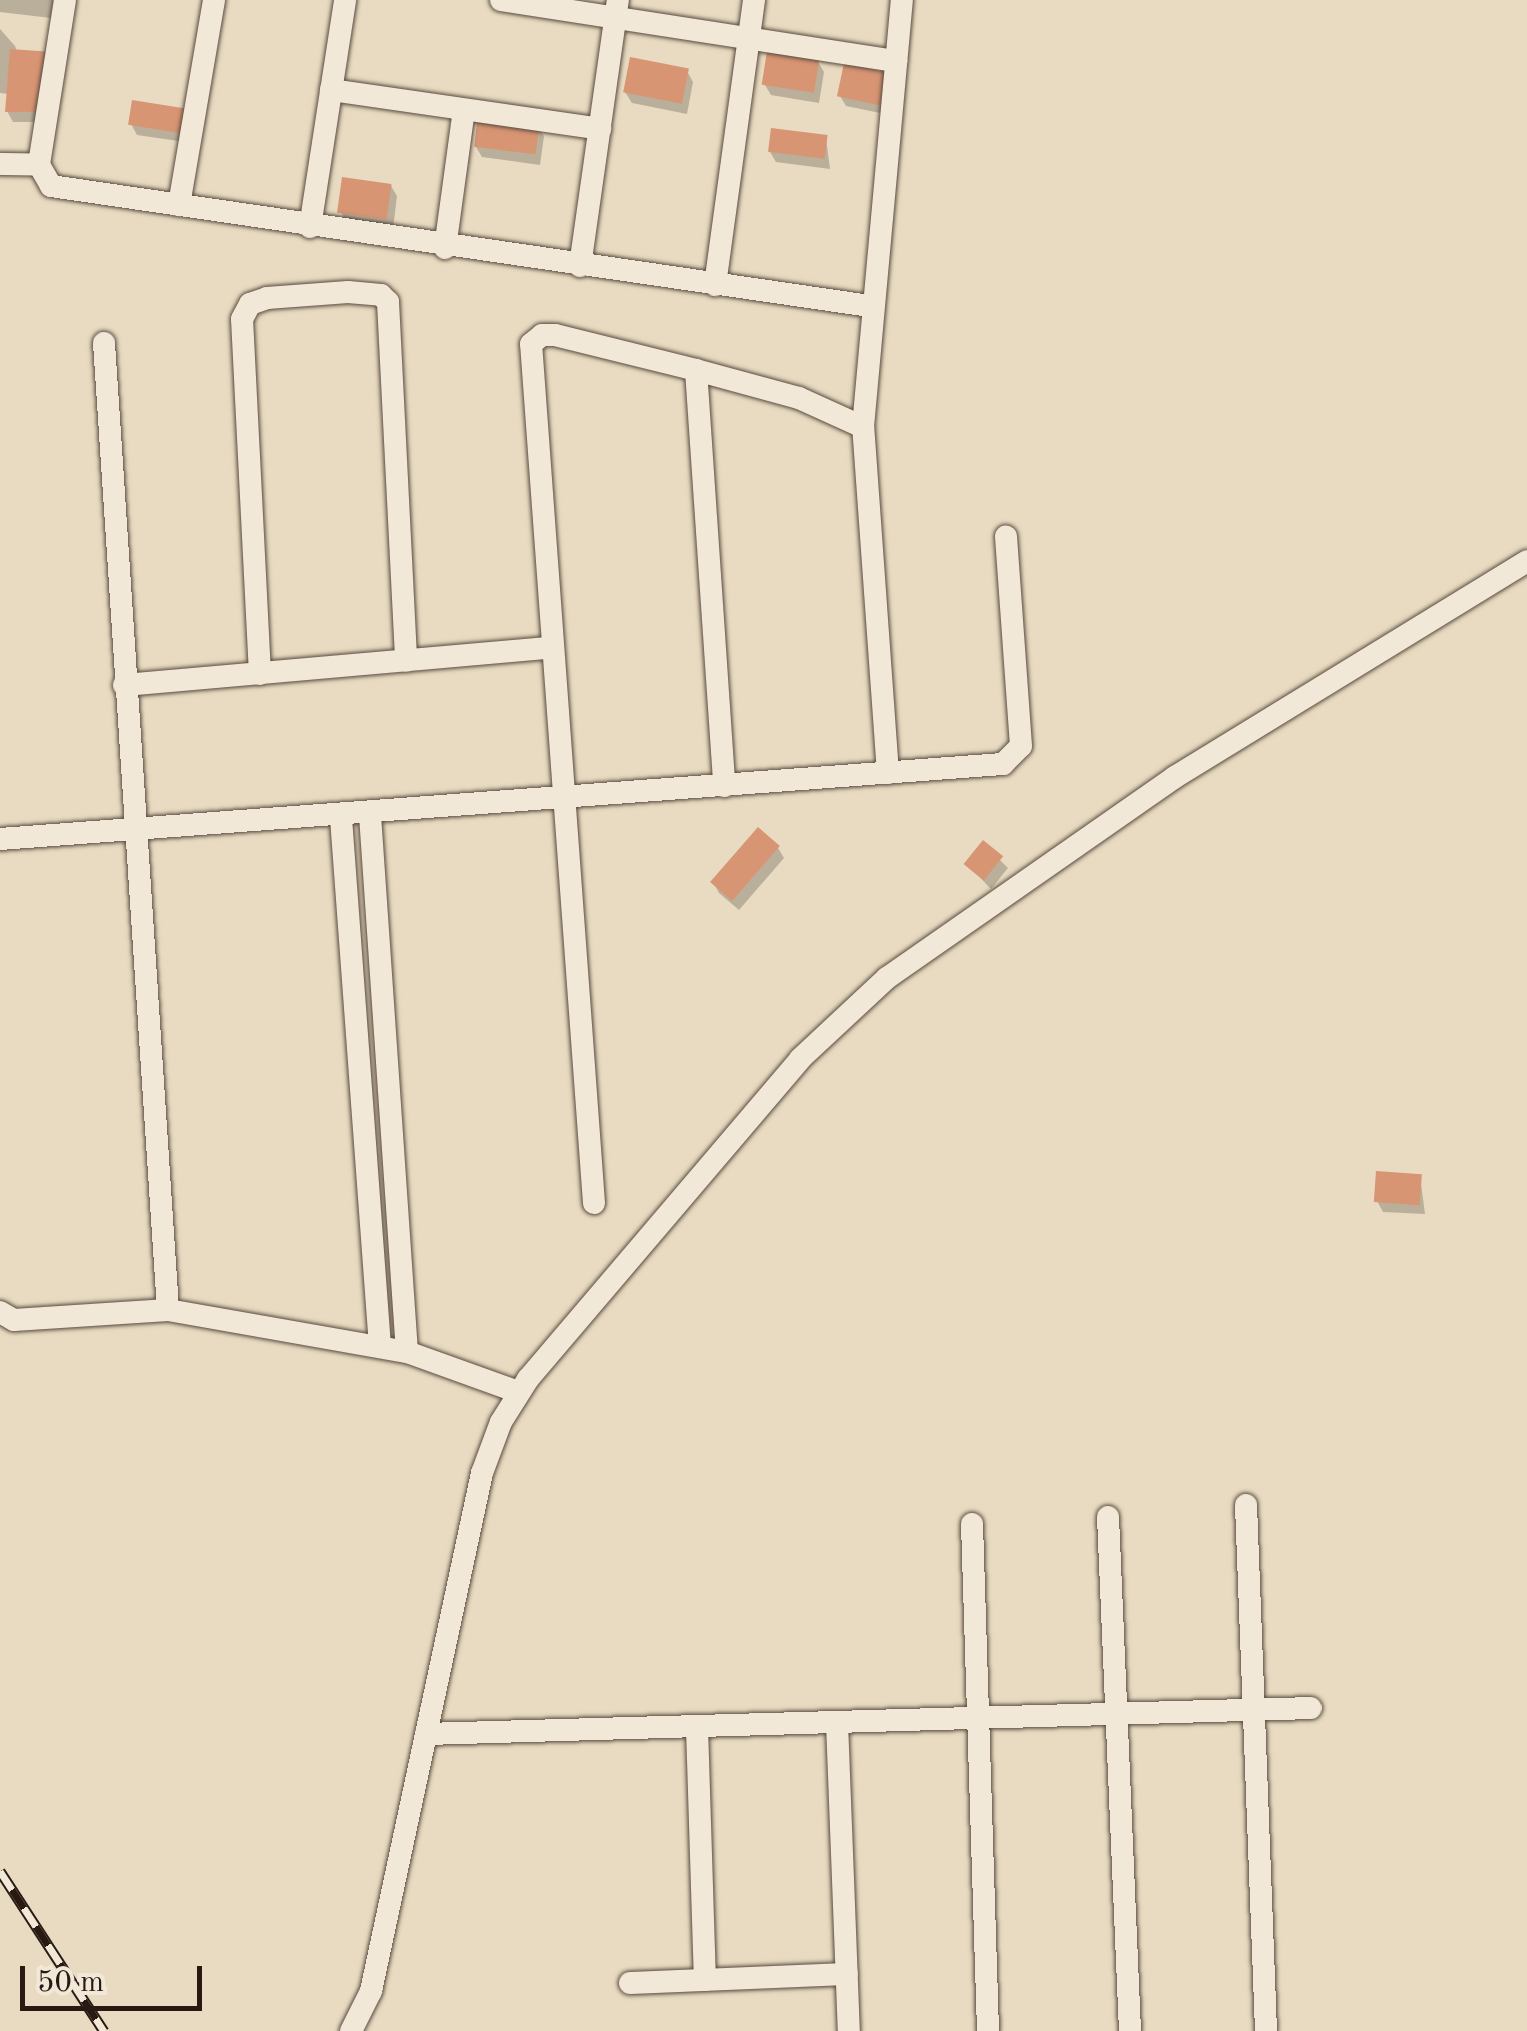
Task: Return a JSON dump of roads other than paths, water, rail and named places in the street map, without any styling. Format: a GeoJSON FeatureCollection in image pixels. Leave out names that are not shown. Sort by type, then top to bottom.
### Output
{"type":"FeatureCollection","features":[{"type":"Feature","properties":{"kind":"street"},"geometry":{"type":"LineString","coordinates":[[65,0],[40,165],[44,180],[60,190],[870,306]]}},
{"type":"Feature","properties":{"kind":"street"},"geometry":{"type":"LineString","coordinates":[[179,205],[214,0]]}},
{"type":"Feature","properties":{"kind":"street"},"geometry":{"type":"LineString","coordinates":[[310,226],[346,0]]}},
{"type":"Feature","properties":{"kind":"street"},"geometry":{"type":"LineString","coordinates":[[500,0],[617,9],[748,38],[896,62]]}},
{"type":"Feature","properties":{"kind":"street"},"geometry":{"type":"LineString","coordinates":[[715,285],[754,0]]}},
{"type":"Feature","properties":{"kind":"street"},"geometry":{"type":"LineString","coordinates":[[888,773],[863,427],[870,306],[902,0]]}},
{"type":"Feature","properties":{"kind":"street"},"geometry":{"type":"LineString","coordinates":[[580,266],[617,9]]}},
{"type":"Feature","properties":{"kind":"street"},"geometry":{"type":"LineString","coordinates":[[331,90],[600,130]]}},
{"type":"Feature","properties":{"kind":"street"},"geometry":{"type":"LineString","coordinates":[[445,248],[464,110]]}},
{"type":"Feature","properties":{"kind":"street"},"geometry":{"type":"LineString","coordinates":[[0,164],[40,165]]}},
{"type":"Feature","properties":{"kind":"street"},"geometry":{"type":"LineString","coordinates":[[260,674],[242,319],[250,304],[267,298],[360,293],[388,302],[406,661]]}},
{"type":"Feature","properties":{"kind":"street"},"geometry":{"type":"LineString","coordinates":[[594,1204],[548,648],[531,344],[555,335],[696,370],[800,398],[863,427]]}},
{"type":"Feature","properties":{"kind":"street"},"geometry":{"type":"LineString","coordinates":[[104,344],[132,830],[168,1310]]}},
{"type":"Feature","properties":{"kind":"street"},"geometry":{"type":"LineString","coordinates":[[696,370],[724,786]]}},
{"type":"Feature","properties":{"kind":"street"},"geometry":{"type":"LineString","coordinates":[[0,839],[340,818],[1004,764],[1017,755],[1021,733],[1006,537]]}},
{"type":"Feature","properties":{"kind":"street"},"geometry":{"type":"LineString","coordinates":[[351,2031],[372,1991],[482,1473],[518,1392],[800,1059],[887,978],[1176,777],[1527,562]]}},
{"type":"Feature","properties":{"kind":"street"},"geometry":{"type":"LineString","coordinates":[[124,685],[548,648]]}},
{"type":"Feature","properties":{"kind":"street"},"geometry":{"type":"LineString","coordinates":[[370,815],[407,1352]]}},
{"type":"Feature","properties":{"kind":"street"},"geometry":{"type":"LineString","coordinates":[[340,818],[380,1347]]}},
{"type":"Feature","properties":{"kind":"street"},"geometry":{"type":"LineString","coordinates":[[0,1312],[14,1320],[168,1310],[407,1352],[518,1392]]}},
{"type":"Feature","properties":{"kind":"street"},"geometry":{"type":"LineString","coordinates":[[1246,1505],[1266,2031]]}},
{"type":"Feature","properties":{"kind":"street"},"geometry":{"type":"LineString","coordinates":[[1108,1517],[1130,2031]]}},
{"type":"Feature","properties":{"kind":"street"},"geometry":{"type":"LineString","coordinates":[[972,1524],[975,1719],[988,2031]]}},
{"type":"Feature","properties":{"kind":"street"},"geometry":{"type":"LineString","coordinates":[[426,1734],[1311,1708]]}},
{"type":"Feature","properties":{"kind":"street"},"geometry":{"type":"LineString","coordinates":[[837,1723],[848,2031]]}},
{"type":"Feature","properties":{"kind":"street"},"geometry":{"type":"LineString","coordinates":[[698,1728],[705,1980]]}},
{"type":"Feature","properties":{"kind":"street"},"geometry":{"type":"LineString","coordinates":[[630,1983],[847,1974]]}},
{"type":"Feature","properties":{"kind":"railway"},"geometry":{"type":"LineString","coordinates":[[0,1871],[104,2031]]}}]}
